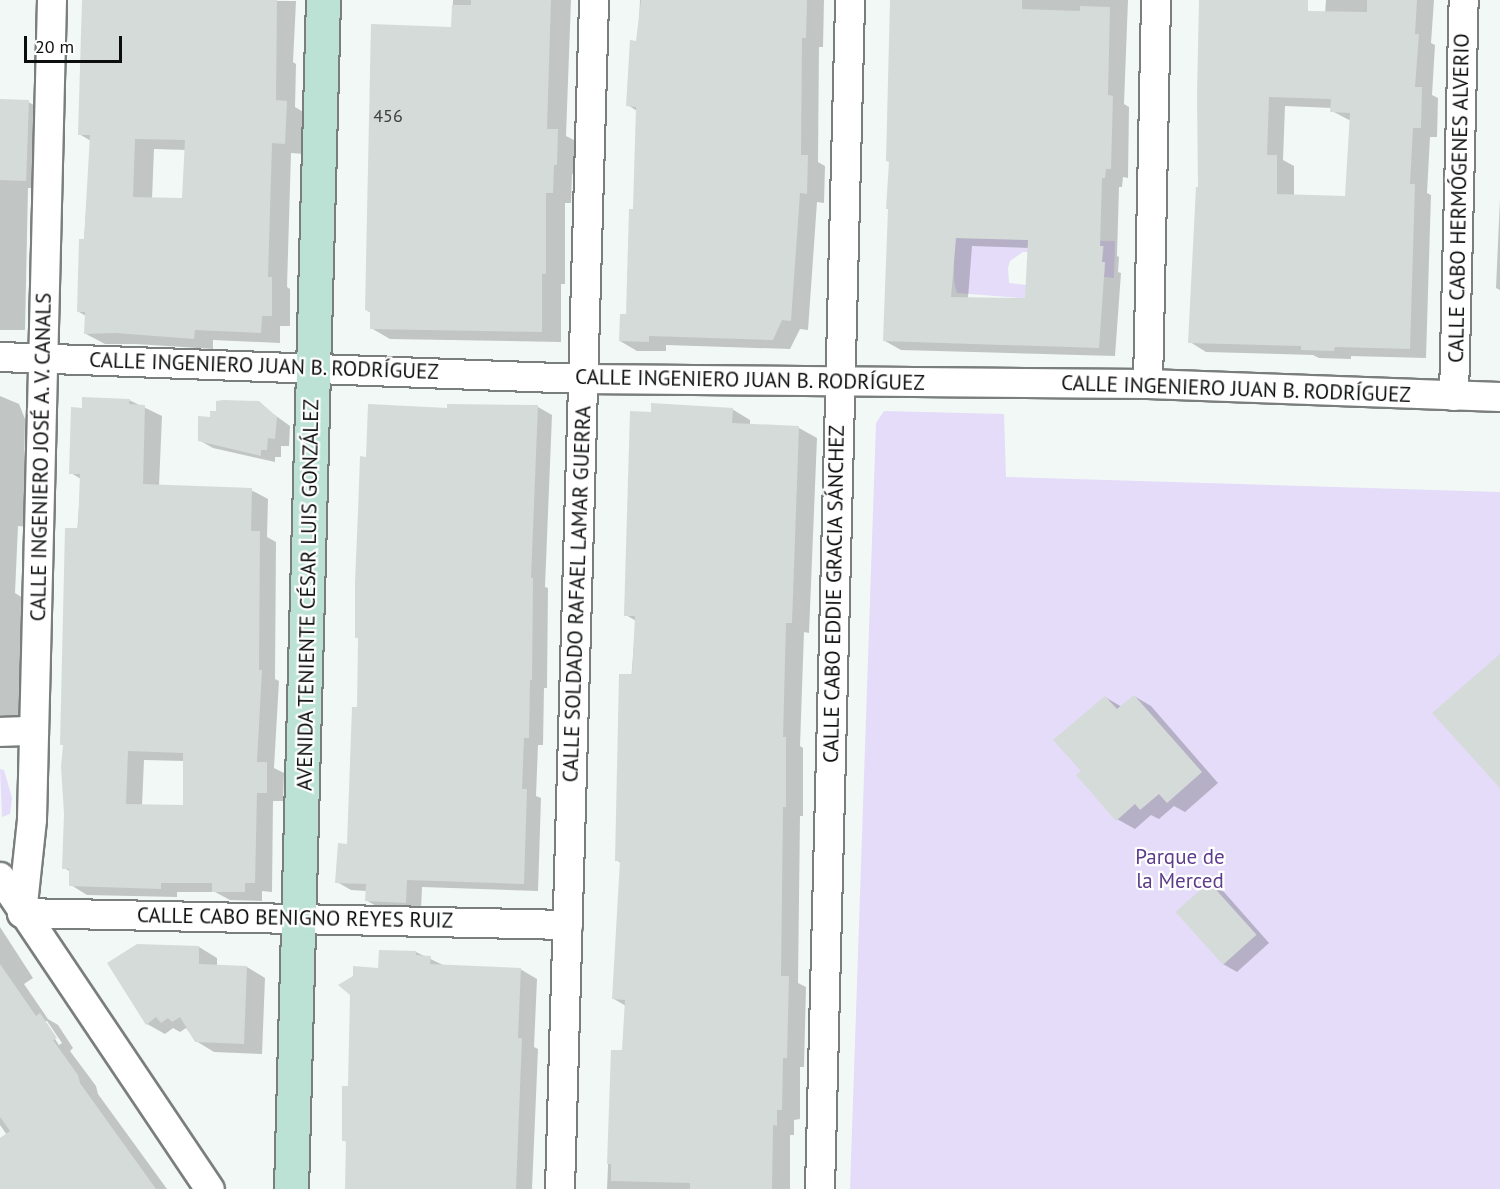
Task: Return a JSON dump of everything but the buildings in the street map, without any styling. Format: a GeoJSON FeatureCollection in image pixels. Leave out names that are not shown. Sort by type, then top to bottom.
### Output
{"type":"FeatureCollection","features":[{"type":"Feature","properties":{"kind":"street","name":"CALLE INGENIERO JOSÉ A. V. CANALS"},"geometry":{"type":"LineString","coordinates":[[22,913],[32,820],[52,0]]}},
{"type":"Feature","properties":{"kind":"street","name":"AVENIDA TENIENTE CÉSAR LUIS GONZÁLEZ"},"geometry":{"type":"LineString","coordinates":[[291,1189],[323,0]]}},
{"type":"Feature","properties":{"kind":"street","name":"CALLE SOLDADO RAFAEL LAMAR GUERRA"},"geometry":{"type":"LineString","coordinates":[[560,1189],[594,0]]}},
{"type":"Feature","properties":{"kind":"street","name":"CALLE CABO EDDIE GRACIA SÁNCHEZ"},"geometry":{"type":"LineString","coordinates":[[820,1189],[849,0]]}},
{"type":"Feature","properties":{"kind":"street"},"geometry":{"type":"LineString","coordinates":[[1148,384],[1156,0]]}},
{"type":"Feature","properties":{"kind":"street","name":"CALLE CABO HERMÓGENES ALVERIO"},"geometry":{"type":"LineString","coordinates":[[1454,396],[1464,0]]}},
{"type":"Feature","properties":{"kind":"street","name":"CALLE INGENIERO JUAN B. RODRÍGUEZ"},"geometry":{"type":"LineString","coordinates":[[0,357],[313,367],[583,379],[1148,384],[1500,397]]}},
{"type":"Feature","properties":{"kind":"street"},"geometry":{"type":"LineString","coordinates":[[0,732],[34,731]]}},
{"type":"Feature","properties":{"kind":"street"},"geometry":{"type":"LineString","coordinates":[[0,877],[22,913],[210,1189]]}},
{"type":"Feature","properties":{"kind":"street","name":"CALLE CABO BENIGNO REYES RUIZ"},"geometry":{"type":"LineString","coordinates":[[22,913],[300,917],[568,925]]}},
{"type":"Feature","properties":{"kind":"green space"},"geometry":{"type":"Polygon","coordinates":[[[954,238],[1115,241],[1114,278],[1104,277],[1105,267],[1101,267],[1104,246],[1037,246],[1036,252],[1023,252],[1010,261],[1008,268],[1009,283],[1035,286],[1033,299],[957,293],[954,282],[954,238]]]}},
{"type":"Feature","properties":{"kind":"green space","name":"Parque de la Merced"},"geometry":{"type":"Polygon","coordinates":[[[884,411],[1004,414],[1006,477],[1500,492],[1500,1189],[850,1189],[876,423],[884,411]]]}},
{"type":"Feature","properties":{"kind":"green space"},"geometry":{"type":"Polygon","coordinates":[[[0,769],[4,770],[12,798],[10,814],[2,817],[0,769]]]}}]}
